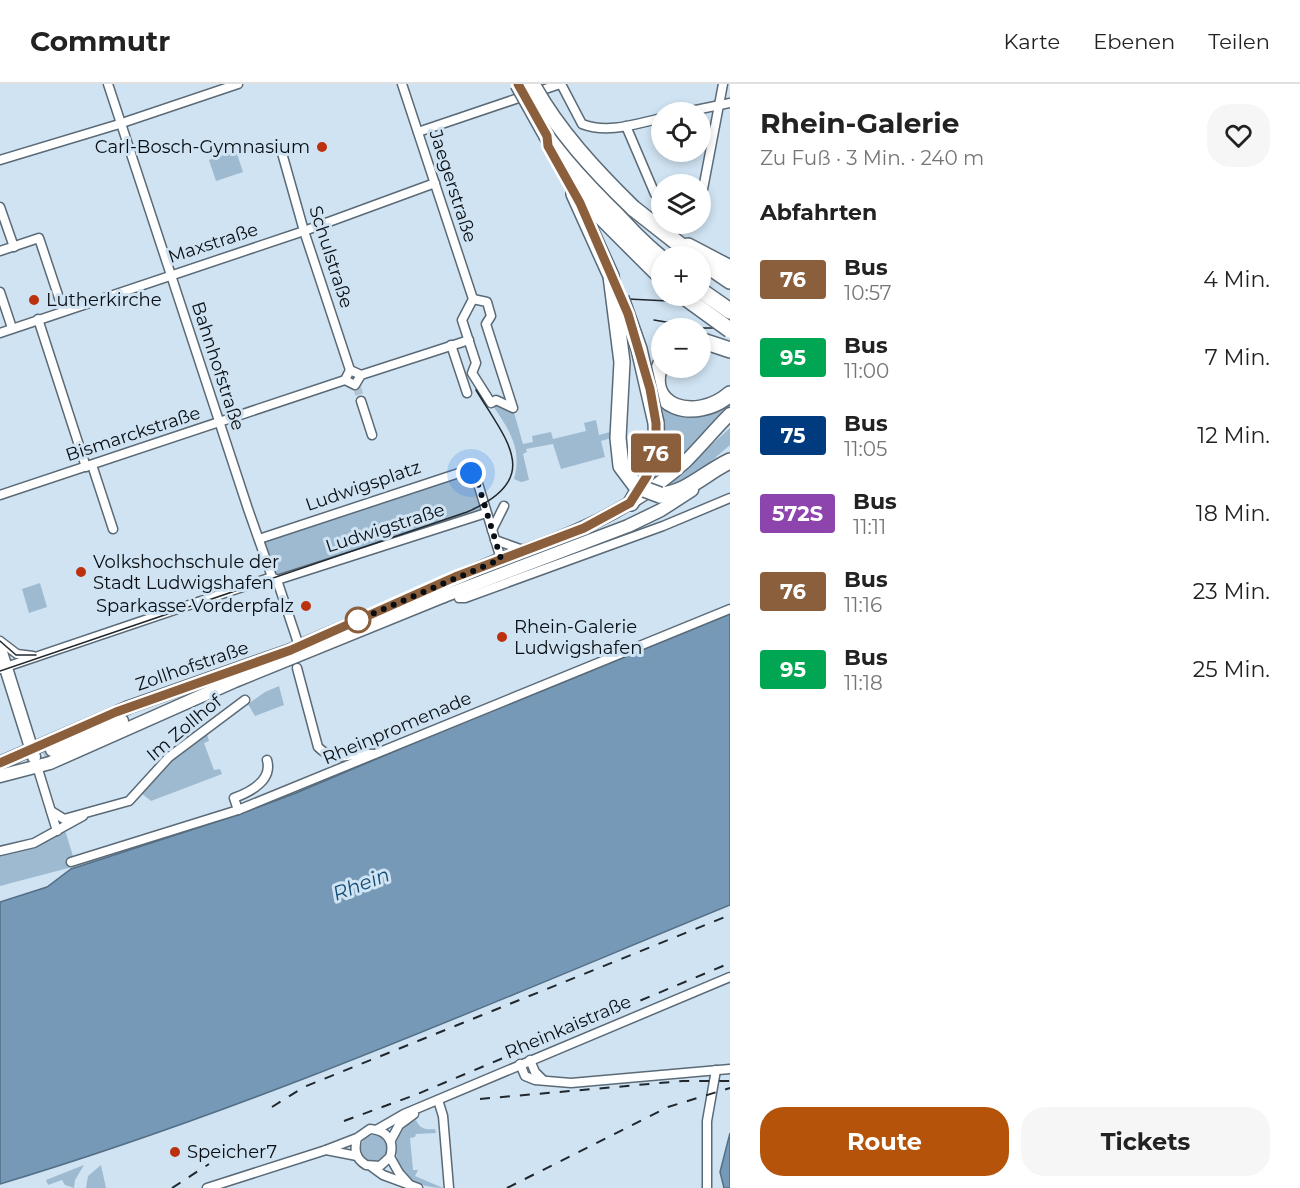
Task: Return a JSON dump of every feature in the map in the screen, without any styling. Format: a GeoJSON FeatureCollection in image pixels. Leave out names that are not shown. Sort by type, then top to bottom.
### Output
{"type":"FeatureCollection","features":[{"type":"Feature","properties":{"kind":"highway"},"geometry":{"type":"LineString","coordinates":[[518,84],[547,136],[597,213],[651,267]]}},
{"type":"Feature","properties":{"kind":"highway"},"geometry":{"type":"LineString","coordinates":[[532,84],[595,188],[629,229],[651,249]]}},
{"type":"Feature","properties":{"kind":"highway"},"geometry":{"type":"LineString","coordinates":[[547,111],[607,183],[641,216],[682,246]]}},
{"type":"Feature","properties":{"kind":"highway"},"geometry":{"type":"LineString","coordinates":[[547,136],[548,146],[580,203],[639,349],[656,423],[657,443],[653,462],[630,503]]}},
{"type":"Feature","properties":{"kind":"highway"},"geometry":{"type":"LineString","coordinates":[[679,244],[730,268]]}},
{"type":"Feature","properties":{"kind":"highway"},"geometry":{"type":"LineString","coordinates":[[711,268],[730,281]]}},
{"type":"Feature","properties":{"kind":"highway"},"geometry":{"type":"LineString","coordinates":[[611,276],[622,362],[618,438],[621,466],[636,486],[660,495],[683,490],[727,461]]}},
{"type":"Feature","properties":{"kind":"highway"},"geometry":{"type":"LineString","coordinates":[[711,298],[730,311]]}},
{"type":"Feature","properties":{"kind":"highway"},"geometry":{"type":"LineString","coordinates":[[697,306],[730,330]]}},
{"type":"Feature","properties":{"kind":"highway"},"geometry":{"type":"LineString","coordinates":[[711,344],[730,350]]}},
{"type":"Feature","properties":{"kind":"highway"},"geometry":{"type":"LineString","coordinates":[[659,378],[661,391],[679,409],[699,411],[727,396]]}},
{"type":"Feature","properties":{"kind":"main road"},"geometry":{"type":"LineString","coordinates":[[299,657],[501,559],[584,528],[630,503],[686,460],[730,414]]}},
{"type":"Feature","properties":{"kind":"main road"},"geometry":{"type":"LineString","coordinates":[[299,657],[444,596],[662,510],[702,483],[727,461]]}},
{"type":"Feature","properties":{"kind":"main road"},"geometry":{"type":"LineString","coordinates":[[0,649],[3,668],[37,766]]}},
{"type":"Feature","properties":{"kind":"main road","name":"Zollhofstraße"},"geometry":{"type":"LineString","coordinates":[[0,763],[129,707],[299,657]]}},
{"type":"Feature","properties":{"kind":"main road"},"geometry":{"type":"LineString","coordinates":[[52,750],[234,676]]}},
{"type":"Feature","properties":{"kind":"main road","name":"Zollhofstraße"},"geometry":{"type":"LineString","coordinates":[[0,776],[81,750],[234,676]]}},
{"type":"Feature","properties":{"kind":"street","name":"Bahnhofstraße"},"geometry":{"type":"LineString","coordinates":[[108,84],[219,423],[299,657],[318,747],[327,755],[339,759],[349,759],[364,753],[376,754]]}},
{"type":"Feature","properties":{"kind":"street"},"geometry":{"type":"LineString","coordinates":[[0,160],[238,84]]}},
{"type":"Feature","properties":{"kind":"street","name":"Jaegerstraße"},"geometry":{"type":"LineString","coordinates":[[402,84],[473,298]]}},
{"type":"Feature","properties":{"kind":"street"},"geometry":{"type":"LineString","coordinates":[[418,132],[561,84],[582,124],[595,129],[651,120]]}},
{"type":"Feature","properties":{"kind":"street"},"geometry":{"type":"LineString","coordinates":[[706,174],[723,84]]}},
{"type":"Feature","properties":{"kind":"street"},"geometry":{"type":"LineString","coordinates":[[711,107],[730,103]]}},
{"type":"Feature","properties":{"kind":"street"},"geometry":{"type":"LineString","coordinates":[[626,126],[651,183]]}},
{"type":"Feature","properties":{"kind":"street","name":"Schulstraße"},"geometry":{"type":"LineString","coordinates":[[282,153],[304,231],[350,370]]}},
{"type":"Feature","properties":{"kind":"street","name":"Maxstraße"},"geometry":{"type":"LineString","coordinates":[[0,333],[304,231],[435,183]]}},
{"type":"Feature","properties":{"kind":"street"},"geometry":{"type":"LineString","coordinates":[[0,207],[14,247]]}},
{"type":"Feature","properties":{"kind":"street"},"geometry":{"type":"LineString","coordinates":[[0,251],[39,238],[63,310]]}},
{"type":"Feature","properties":{"kind":"street"},"geometry":{"type":"LineString","coordinates":[[0,292],[12,328]]}},
{"type":"Feature","properties":{"kind":"street"},"geometry":{"type":"LineString","coordinates":[[473,298],[487,302],[491,316],[486,324],[513,408],[495,400],[491,403],[472,373],[476,363],[469,340],[462,320],[473,298]]}},
{"type":"Feature","properties":{"kind":"street"},"geometry":{"type":"LineString","coordinates":[[38,319],[113,529]]}},
{"type":"Feature","properties":{"kind":"street"},"geometry":{"type":"LineString","coordinates":[[360,375],[356,386],[345,380],[350,370],[360,375],[469,340]]}},
{"type":"Feature","properties":{"kind":"street"},"geometry":{"type":"LineString","coordinates":[[451,345],[466,391],[477,381]]}},
{"type":"Feature","properties":{"kind":"street","name":"Bismarckstraße"},"geometry":{"type":"LineString","coordinates":[[0,495],[345,380]]}},
{"type":"Feature","properties":{"kind":"street"},"geometry":{"type":"LineString","coordinates":[[361,401],[372,435]]}},
{"type":"Feature","properties":{"kind":"street","name":"Ludwigsplatz"},"geometry":{"type":"LineString","coordinates":[[259,540],[461,471],[476,477],[486,513]]}},
{"type":"Feature","properties":{"kind":"street"},"geometry":{"type":"LineString","coordinates":[[459,598],[465,598],[579,558],[730,498]]}},
{"type":"Feature","properties":{"kind":"street"},"geometry":{"type":"LineString","coordinates":[[492,530],[504,506]]}},
{"type":"Feature","properties":{"kind":"street"},"geometry":{"type":"LineString","coordinates":[[444,596],[448,587],[495,568],[501,559],[486,513]]}},
{"type":"Feature","properties":{"kind":"street","name":"Ludwigstraße"},"geometry":{"type":"LineString","coordinates":[[3,668],[274,579],[486,513]]}},
{"type":"Feature","properties":{"kind":"street"},"geometry":{"type":"LineString","coordinates":[[495,540],[525,551]]}},
{"type":"Feature","properties":{"kind":"street","name":"Rheinpromenade"},"geometry":{"type":"LineString","coordinates":[[71,862],[238,810],[580,668],[730,609]]}},
{"type":"Feature","properties":{"kind":"street"},"geometry":{"type":"LineString","coordinates":[[0,641],[20,655],[42,656]]}},
{"type":"Feature","properties":{"kind":"street","name":"Im Zollhof"},"geometry":{"type":"LineString","coordinates":[[51,811],[64,819],[129,801],[169,757],[244,700]]}},
{"type":"Feature","properties":{"kind":"street"},"geometry":{"type":"LineString","coordinates":[[238,810],[234,798],[249,792],[261,783],[268,770],[267,760]]}},
{"type":"Feature","properties":{"kind":"street"},"geometry":{"type":"LineString","coordinates":[[37,766],[57,831]]}},
{"type":"Feature","properties":{"kind":"street","name":"Im Zollhof"},"geometry":{"type":"LineString","coordinates":[[0,851],[33,843],[80,820],[83,815]]}},
{"type":"Feature","properties":{"kind":"street","name":"Rheinkaistraße"},"geometry":{"type":"LineString","coordinates":[[391,1140],[399,1125],[419,1110],[438,1100],[730,977]]}},
{"type":"Feature","properties":{"kind":"street"},"geometry":{"type":"LineString","coordinates":[[530,1060],[535,1072],[543,1080]]}},
{"type":"Feature","properties":{"kind":"street"},"geometry":{"type":"LineString","coordinates":[[520,1064],[525,1076],[571,1083],[730,1069]]}},
{"type":"Feature","properties":{"kind":"street"},"geometry":{"type":"LineString","coordinates":[[708,1188],[707,1121],[716,1071]]}},
{"type":"Feature","properties":{"kind":"street"},"geometry":{"type":"LineString","coordinates":[[438,1100],[443,1116],[449,1188]]}},
{"type":"Feature","properties":{"kind":"street","name":"Rheinkaistraße"},"geometry":{"type":"LineString","coordinates":[[378,1130],[404,1114],[419,1110]]}},
{"type":"Feature","properties":{"kind":"street"},"geometry":{"type":"LineString","coordinates":[[207,1188],[326,1150],[357,1138],[370,1129],[378,1130],[391,1140],[390,1157],[408,1184]]}},
{"type":"Feature","properties":{"kind":"street"},"geometry":{"type":"LineString","coordinates":[[357,1138],[355,1147],[357,1156],[366,1165],[383,1175],[418,1188]]}},
{"type":"Feature","properties":{"kind":"street"},"geometry":{"type":"LineString","coordinates":[[326,1150],[357,1156]]}},
{"type":"Feature","properties":{"kind":"street"},"geometry":{"type":"LineString","coordinates":[[372,1167],[380,1166],[390,1157]]}},
{"type":"Feature","properties":{"kind":"shaded area"},"geometry":{"type":"Polygon","coordinates":[[[236,151],[243,172],[216,181],[209,160],[236,151]]]}},
{"type":"Feature","properties":{"kind":"shaded area"},"geometry":{"type":"Polygon","coordinates":[[[657,397],[664,404],[730,398],[730,406],[690,451],[647,485],[657,397]]]}},
{"type":"Feature","properties":{"kind":"shaded area"},"geometry":{"type":"Polygon","coordinates":[[[496,401],[513,409],[523,444],[533,442],[532,436],[551,432],[553,439],[586,431],[584,423],[596,420],[599,435],[610,432],[611,438],[601,441],[605,457],[561,469],[553,444],[526,449],[527,452],[523,454],[529,480],[521,482],[514,479],[517,458],[515,448],[508,430],[491,403],[496,401]]]}},
{"type":"Feature","properties":{"kind":"shaded area"},"geometry":{"type":"Polygon","coordinates":[[[730,428],[730,445],[683,485],[667,485],[730,428]]]}},
{"type":"Feature","properties":{"kind":"shaded area"},"geometry":{"type":"Polygon","coordinates":[[[471,473],[486,513],[277,580],[259,540],[471,473]]]}},
{"type":"Feature","properties":{"kind":"shaded area"},"geometry":{"type":"Polygon","coordinates":[[[40,583],[47,607],[29,613],[22,589],[40,583]]]}},
{"type":"Feature","properties":{"kind":"shaded area"},"geometry":{"type":"Polygon","coordinates":[[[279,686],[284,705],[255,716],[248,704],[265,692],[279,686]]]}},
{"type":"Feature","properties":{"kind":"shaded area"},"geometry":{"type":"Polygon","coordinates":[[[207,734],[209,741],[204,743],[214,770],[220,769],[222,774],[151,801],[141,793],[171,761],[207,734]]]}},
{"type":"Feature","properties":{"kind":"shaded area"},"geometry":{"type":"Polygon","coordinates":[[[65,830],[76,866],[0,886],[0,854],[29,848],[65,830]]]}},
{"type":"Feature","properties":{"kind":"shaded area"},"geometry":{"type":"Polygon","coordinates":[[[416,1120],[421,1127],[435,1129],[436,1133],[416,1134],[415,1137],[410,1138],[413,1170],[418,1170],[415,1176],[443,1188],[416,1182],[409,1178],[399,1165],[396,1148],[399,1134],[407,1125],[416,1120]]]}},
{"type":"Feature","properties":{"kind":"shaded area"},"geometry":{"type":"Polygon","coordinates":[[[374,1135],[383,1139],[387,1148],[383,1157],[374,1161],[365,1157],[361,1148],[365,1139],[374,1135]]]}},
{"type":"Feature","properties":{"kind":"shaded area"},"geometry":{"type":"Polygon","coordinates":[[[84,1165],[75,1180],[74,1188],[65,1185],[62,1180],[48,1185],[46,1180],[84,1165]]]}},
{"type":"Feature","properties":{"kind":"shaded area"},"geometry":{"type":"Polygon","coordinates":[[[101,1165],[106,1188],[86,1188],[88,1176],[101,1165]]]}},
{"type":"Feature","properties":{"kind":"water","name":"Rhein"},"geometry":{"type":"Polygon","coordinates":[[[730,613],[730,905],[368,1054],[277,1089],[93,1155],[0,1184],[0,902],[47,887],[71,869],[240,814],[296,793],[575,675],[730,613]]]}},
{"type":"Feature","properties":{"kind":"water"},"geometry":{"type":"Polygon","coordinates":[[[730,1133],[730,1188],[724,1188],[720,1172],[730,1133]]]}},
{"type":"Feature","properties":{"kind":"tunnel"},"geometry":{"type":"LineString","coordinates":[[357,387],[361,401]]}},
{"type":"Feature","properties":{"kind":"tunnel"},"geometry":{"type":"LineString","coordinates":[[11,770],[52,750]]}},
{"type":"Feature","properties":{"kind":"tram line"},"geometry":{"type":"LineString","coordinates":[[628,299],[730,304]]}},
{"type":"Feature","properties":{"kind":"tram line"},"geometry":{"type":"LineString","coordinates":[[711,328],[730,328]]}},
{"type":"Feature","properties":{"kind":"tram line"},"geometry":{"type":"LineString","coordinates":[[0,671],[467,512],[491,499],[506,486],[512,472],[512,457],[507,442],[476,390]]}},
{"type":"Feature","properties":{"kind":"tram line"},"geometry":{"type":"LineString","coordinates":[[0,641],[16,655],[36,655]]}},
{"type":"Feature","properties":{"kind":"railway"},"geometry":{"type":"LineString","coordinates":[[272,1107],[304,1087],[730,915]]}},
{"type":"Feature","properties":{"kind":"railway"},"geometry":{"type":"LineString","coordinates":[[344,1121],[415,1095],[730,963]]}},
{"type":"Feature","properties":{"kind":"railway"},"geometry":{"type":"LineString","coordinates":[[480,1099],[683,1081],[730,1081]]}},
{"type":"Feature","properties":{"kind":"railway"},"geometry":{"type":"LineString","coordinates":[[507,1188],[668,1107],[730,1088]]}},
{"type":"Feature","properties":{"kind":"railway"},"geometry":{"type":"LineString","coordinates":[[172,1188],[209,1164]]}},
{"type":"Feature","properties":{"kind":"bus line","name":"76"},"geometry":{"type":"LineString","coordinates":[[0,763],[116,712],[291,650],[455,577],[565,537],[630,503],[647,476],[656,453],[656,423],[650,389],[628,314],[593,232],[580,203],[548,146],[547,136],[518,84]]}},
{"type":"Feature","properties":{"kind":"place","name":"Carl-Bosch-Gymnasium"},"geometry":{"type":"Point","coordinates":[322,147]}},
{"type":"Feature","properties":{"kind":"place","name":"Lutherkirche"},"geometry":{"type":"Point","coordinates":[34,300]}},
{"type":"Feature","properties":{"kind":"place","name":"Volkshochschule der Stadt Ludwigshafen"},"geometry":{"type":"Point","coordinates":[81,572]}},
{"type":"Feature","properties":{"kind":"place","name":"Sparkasse Vorderpfalz"},"geometry":{"type":"Point","coordinates":[306,606]}},
{"type":"Feature","properties":{"kind":"place","name":"Rhein-Galerie Ludwigshafen"},"geometry":{"type":"Point","coordinates":[502,637]}},
{"type":"Feature","properties":{"kind":"place","name":"Speicher7"},"geometry":{"type":"Point","coordinates":[175,1152]}},
{"type":"Feature","properties":{"kind":"route"},"geometry":{"type":"LineString","coordinates":[[358,620],[351,623],[501,559],[476,477],[471,473]]}}]}
